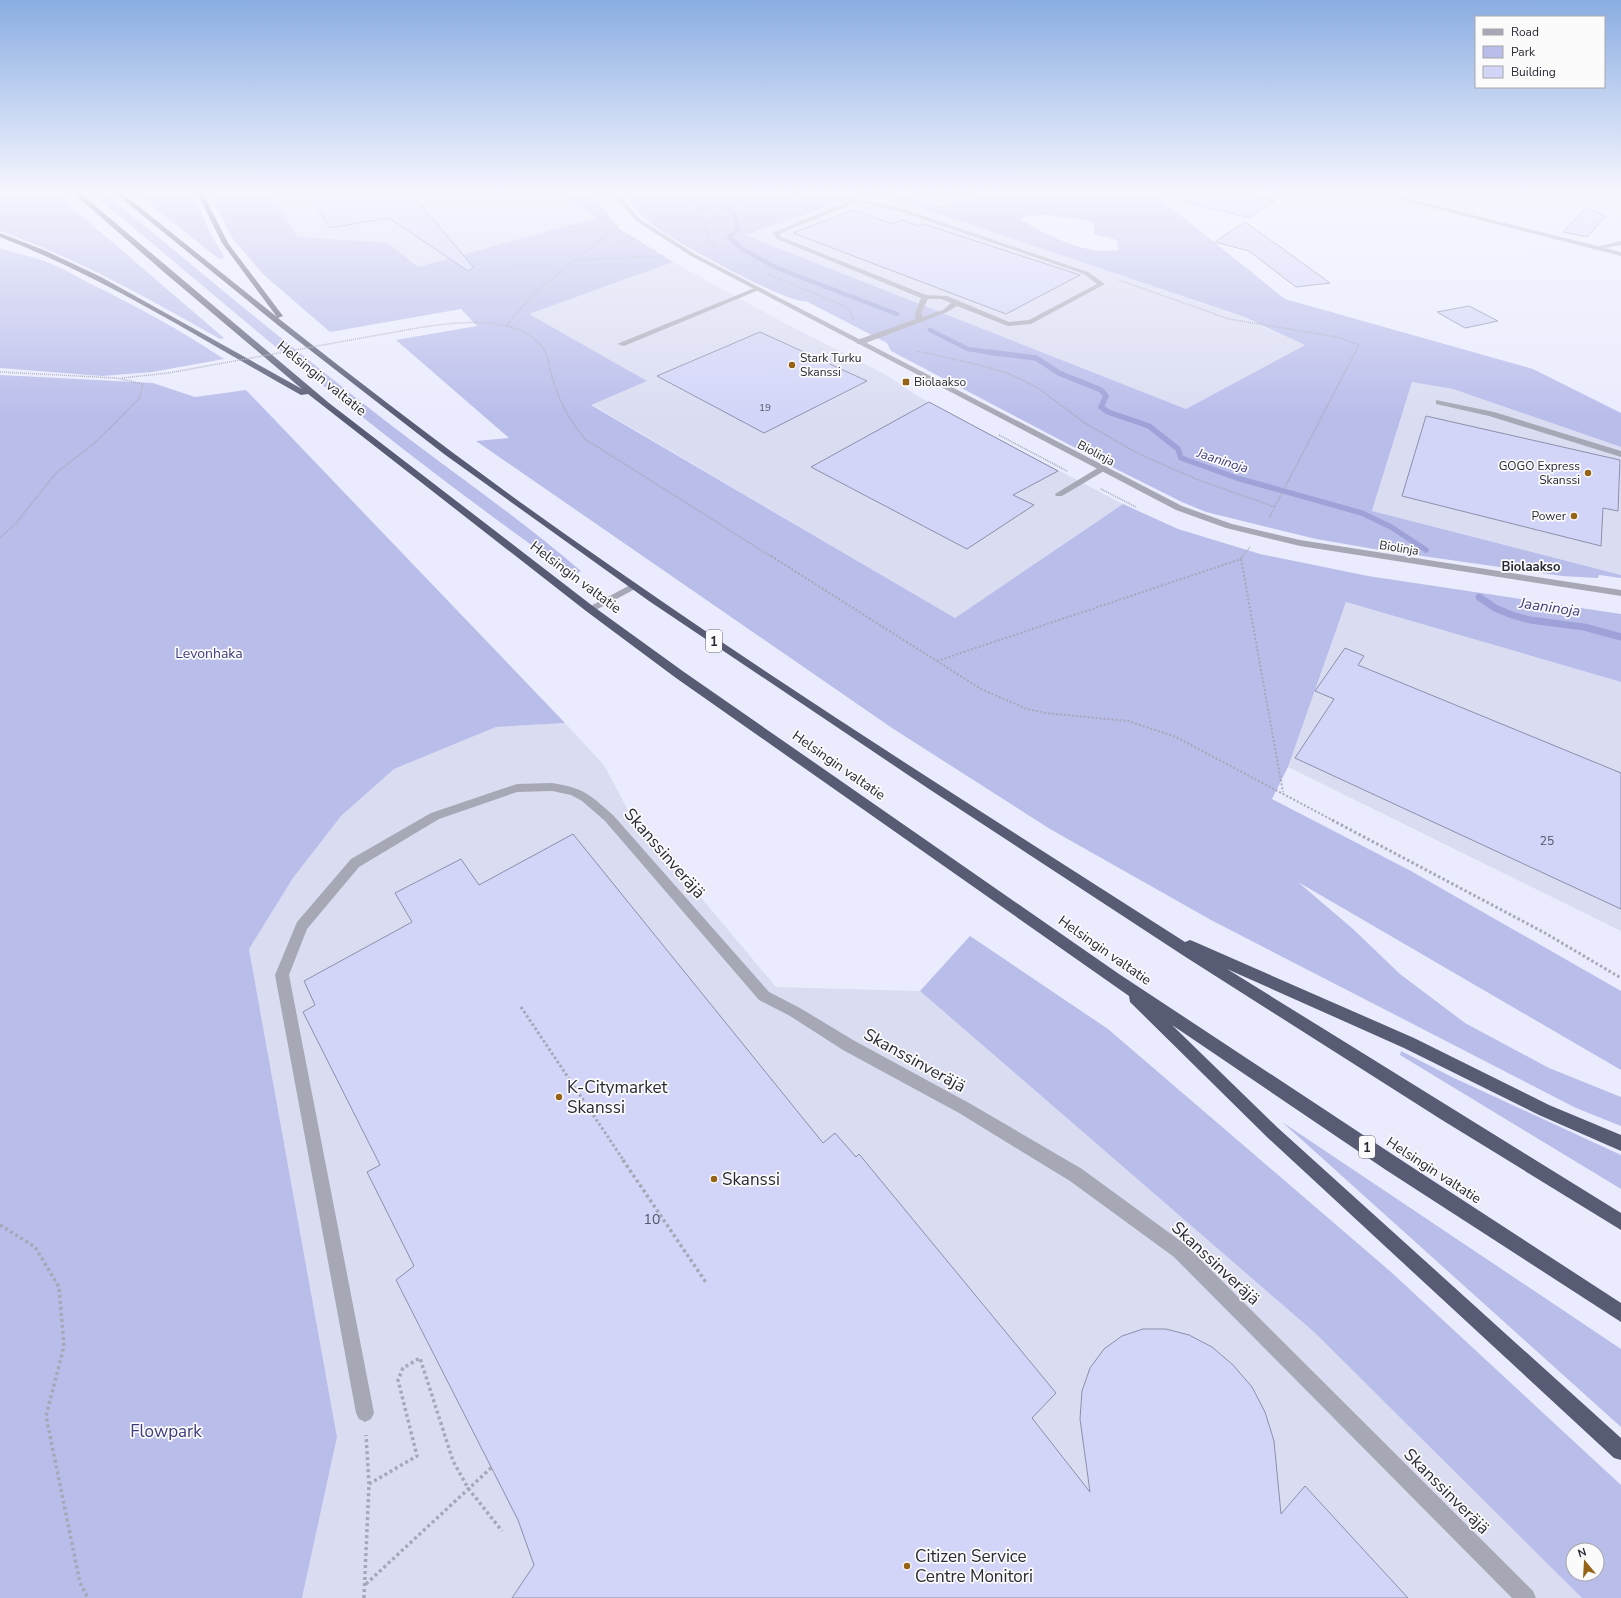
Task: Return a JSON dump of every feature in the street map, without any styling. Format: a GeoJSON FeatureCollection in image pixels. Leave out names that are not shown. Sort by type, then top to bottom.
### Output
{"type":"FeatureCollection","features":[{"type":"Feature","properties":{"kind":"highway"},"geometry":{"type":"LineString","coordinates":[[77,268],[99,278],[220,347],[326,404]]}},
{"type":"Feature","properties":{"kind":"highway","name":"Helsingin valtatie"},"geometry":{"type":"LineString","coordinates":[[162,268],[326,404],[590,610],[686,679],[1114,978],[1392,1164],[1621,1313]]}},
{"type":"Feature","properties":{"kind":"highway","name":"Helsingin valtatie"},"geometry":{"type":"LineString","coordinates":[[211,268],[416,430],[560,535],[738,658],[1152,930],[1435,1108],[1621,1222]]}},
{"type":"Feature","properties":{"kind":"highway"},"geometry":{"type":"LineString","coordinates":[[242,268],[291,332]]}},
{"type":"Feature","properties":{"kind":"highway"},"geometry":{"type":"LineString","coordinates":[[1152,930],[1409,1043],[1544,1110],[1621,1143]]}},
{"type":"Feature","properties":{"kind":"highway"},"geometry":{"type":"LineString","coordinates":[[1114,978],[1273,1133],[1621,1451]]}},
{"type":"Feature","properties":{"kind":"street","name":"Biolinja"},"geometry":{"type":"LineString","coordinates":[[716,268],[1178,508],[1229,526],[1346,552],[1621,593]]}},
{"type":"Feature","properties":{"kind":"street"},"geometry":{"type":"LineString","coordinates":[[852,268],[925,297],[939,296],[950,299],[956,303],[1008,324],[1031,322],[1102,284],[1086,273],[1070,268]]}},
{"type":"Feature","properties":{"kind":"street"},"geometry":{"type":"LineString","coordinates":[[621,344],[757,289]]}},
{"type":"Feature","properties":{"kind":"street"},"geometry":{"type":"LineString","coordinates":[[920,319],[918,313],[925,297]]}},
{"type":"Feature","properties":{"kind":"street"},"geometry":{"type":"LineString","coordinates":[[860,342],[945,311],[956,303]]}},
{"type":"Feature","properties":{"kind":"street"},"geometry":{"type":"LineString","coordinates":[[1439,402],[1491,414],[1621,454]]}},
{"type":"Feature","properties":{"kind":"street"},"geometry":{"type":"LineString","coordinates":[[1059,494],[1101,469]]}},
{"type":"Feature","properties":{"kind":"street"},"geometry":{"type":"LineString","coordinates":[[590,610],[634,586]]}},
{"type":"Feature","properties":{"kind":"street","name":"Skanssinveräjä"},"geometry":{"type":"LineString","coordinates":[[365,1413],[282,975],[302,926],[355,863],[435,816],[517,788],[552,787],[574,791],[586,798],[609,818],[764,996],[795,1012],[848,1045],[964,1108],[1076,1175],[1180,1251],[1526,1598]]}},
{"type":"Feature","properties":{"kind":"path"},"geometry":{"type":"LineString","coordinates":[[506,326],[533,294],[566,268]]}},
{"type":"Feature","properties":{"kind":"path"},"geometry":{"type":"LineString","coordinates":[[765,273],[778,277],[844,306],[850,310],[855,323]]}},
{"type":"Feature","properties":{"kind":"path"},"geometry":{"type":"LineString","coordinates":[[1114,278],[1229,319],[1337,337],[1359,345],[1279,499]]}},
{"type":"Feature","properties":{"kind":"path"},"geometry":{"type":"LineString","coordinates":[[0,372],[117,378],[168,374],[406,330],[452,324],[506,326],[531,337],[544,352],[551,368],[553,381],[572,423],[585,439],[937,662],[1003,700],[1027,709],[1046,713],[1128,721],[1159,730],[1283,793],[1545,932],[1621,978]]}},
{"type":"Feature","properties":{"kind":"path"},"geometry":{"type":"LineString","coordinates":[[912,350],[980,365],[1010,374],[1038,388],[1085,423],[1137,453],[1196,478],[1275,507]]}},
{"type":"Feature","properties":{"kind":"path"},"geometry":{"type":"LineString","coordinates":[[0,538],[43,492],[56,473],[96,442],[139,399],[143,384],[117,378]]}},
{"type":"Feature","properties":{"kind":"path"},"geometry":{"type":"LineString","coordinates":[[937,662],[1241,559],[1248,550]]}},
{"type":"Feature","properties":{"kind":"path"},"geometry":{"type":"LineString","coordinates":[[1241,559],[1283,793]]}},
{"type":"Feature","properties":{"kind":"path"},"geometry":{"type":"LineString","coordinates":[[521,1007],[707,1284]]}},
{"type":"Feature","properties":{"kind":"path"},"geometry":{"type":"LineString","coordinates":[[0,1225],[35,1248],[59,1287],[64,1346],[46,1416],[80,1583],[88,1598]]}},
{"type":"Feature","properties":{"kind":"path"},"geometry":{"type":"LineString","coordinates":[[369,1484],[417,1456],[398,1380],[404,1368],[420,1358],[453,1461],[468,1488],[502,1531]]}},
{"type":"Feature","properties":{"kind":"path"},"geometry":{"type":"LineString","coordinates":[[364,1598],[366,1584],[369,1484],[365,1413]]}},
{"type":"Feature","properties":{"kind":"path"},"geometry":{"type":"LineString","coordinates":[[366,1584],[492,1467]]}},
{"type":"Feature","properties":{"kind":"shaded area"},"geometry":{"type":"Polygon","coordinates":[[[657,268],[683,268],[777,319],[888,376],[919,397],[1123,504],[955,618],[591,404],[646,381],[528,314],[657,268]]]}},
{"type":"Feature","properties":{"kind":"shaded area"},"geometry":{"type":"Polygon","coordinates":[[[828,268],[1099,268],[1244,318],[1305,345],[1186,409],[828,268]]]}},
{"type":"Feature","properties":{"kind":"shaded area"},"geometry":{"type":"Polygon","coordinates":[[[1412,382],[1453,389],[1621,447],[1621,575],[1372,512],[1412,382]]]}},
{"type":"Feature","properties":{"kind":"shaded area"},"geometry":{"type":"Polygon","coordinates":[[[1346,602],[1621,682],[1621,931],[1288,767],[1346,602]]]}},
{"type":"Feature","properties":{"kind":"shaded area","name":"Skanssi"},"geometry":{"type":"Polygon","coordinates":[[[565,723],[604,765],[628,810],[776,987],[920,991],[1314,1332],[1582,1598],[302,1598],[337,1437],[249,949],[293,878],[341,815],[394,769],[496,727],[565,723]]]}},
{"type":"Feature","properties":{"kind":"green space"},"geometry":{"type":"Polygon","coordinates":[[[0,268],[60,268],[160,320],[224,359],[152,372],[102,376],[0,368],[0,268]]]}},
{"type":"Feature","properties":{"kind":"green space"},"geometry":{"type":"Polygon","coordinates":[[[88,268],[142,268],[224,338],[220,339],[88,268]]]}},
{"type":"Feature","properties":{"kind":"green space"},"geometry":{"type":"Polygon","coordinates":[[[181,268],[195,268],[348,391],[533,532],[581,571],[574,575],[495,518],[417,460],[243,320],[181,268]]]}},
{"type":"Feature","properties":{"kind":"green space"},"geometry":{"type":"Polygon","coordinates":[[[258,268],[658,268],[529,314],[647,381],[591,405],[955,618],[1123,504],[1178,529],[1260,554],[1368,576],[1621,614],[1621,682],[1346,602],[1288,767],[1272,799],[1411,871],[1621,991],[1621,1070],[1298,882],[1353,929],[1400,974],[1465,1023],[1549,1068],[1621,1097],[1621,1126],[1576,1108],[1211,920],[1050,829],[892,728],[476,441],[509,438],[396,340],[477,326],[461,309],[330,332],[264,275],[258,268]]]}},
{"type":"Feature","properties":{"kind":"green space"},"geometry":{"type":"Polygon","coordinates":[[[726,268],[828,268],[1186,409],[1305,345],[1244,317],[1098,268],[1246,268],[1285,299],[1533,369],[1621,413],[1621,447],[1453,389],[1412,382],[1372,511],[1621,575],[1621,578],[1599,575],[1598,578],[1562,576],[1380,550],[1316,539],[1206,512],[1182,502],[1106,464],[891,351],[887,343],[806,301],[796,300],[778,293],[726,268]]]}},
{"type":"Feature","properties":{"kind":"green space","name":"Levonhaka"},"geometry":{"type":"Polygon","coordinates":[[[0,375],[153,383],[195,397],[246,390],[565,723],[496,727],[394,769],[341,816],[293,878],[249,949],[337,1437],[302,1598],[0,1598],[0,375]]]}},
{"type":"Feature","properties":{"kind":"green space"},"geometry":{"type":"Polygon","coordinates":[[[970,936],[1108,1029],[1391,1272],[1621,1485],[1621,1598],[1582,1598],[1566,1582],[1605,1582],[1605,1542],[1565,1542],[1565,1581],[1314,1332],[920,991],[970,936]]]}},
{"type":"Feature","properties":{"kind":"green space"},"geometry":{"type":"Polygon","coordinates":[[[1401,1051],[1454,1078],[1621,1155],[1621,1189],[1400,1055],[1401,1051]]]}},
{"type":"Feature","properties":{"kind":"green space"},"geometry":{"type":"Polygon","coordinates":[[[1282,1122],[1621,1349],[1621,1427],[1282,1122]]]}},
{"type":"Feature","properties":{"kind":"building"},"geometry":{"type":"Polygon","coordinates":[[[463,268],[472,268],[468,271],[463,268]]]}},
{"type":"Feature","properties":{"kind":"building"},"geometry":{"type":"Polygon","coordinates":[[[884,268],[1057,268],[1080,275],[1006,314],[884,268]]]}},
{"type":"Feature","properties":{"kind":"building"},"geometry":{"type":"Polygon","coordinates":[[[1271,268],[1309,268],[1330,283],[1296,287],[1271,268]]]}},
{"type":"Feature","properties":{"kind":"building"},"geometry":{"type":"Polygon","coordinates":[[[1469,306],[1498,321],[1465,328],[1437,312],[1469,306]]]}},
{"type":"Feature","properties":{"kind":"building"},"geometry":{"type":"Polygon","coordinates":[[[760,332],[867,381],[764,433],[657,376],[760,332]]]}},
{"type":"Feature","properties":{"kind":"building"},"geometry":{"type":"Polygon","coordinates":[[[929,402],[1058,471],[1013,495],[1034,505],[967,549],[811,467],[929,402]]]}},
{"type":"Feature","properties":{"kind":"building"},"geometry":{"type":"Polygon","coordinates":[[[1426,416],[1620,460],[1618,511],[1603,508],[1601,546],[1402,496],[1426,416]]]}},
{"type":"Feature","properties":{"kind":"building"},"geometry":{"type":"Polygon","coordinates":[[[1345,648],[1364,656],[1358,665],[1621,773],[1621,909],[1295,758],[1334,699],[1315,691],[1345,648]]]}},
{"type":"Feature","properties":{"kind":"building","name":"Skanssi"},"geometry":{"type":"Polygon","coordinates":[[[573,834],[823,1143],[835,1133],[856,1157],[859,1154],[1056,1393],[1032,1418],[1090,1492],[1080,1419],[1082,1391],[1090,1368],[1104,1349],[1122,1336],[1143,1329],[1166,1329],[1189,1335],[1212,1347],[1233,1365],[1252,1387],[1265,1412],[1274,1441],[1281,1514],[1305,1486],[1408,1598],[512,1598],[534,1565],[518,1520],[396,1280],[414,1266],[367,1172],[380,1165],[303,1012],[315,1005],[304,981],[412,922],[395,893],[461,859],[479,885],[573,834]]]}},
{"type":"Feature","properties":{"kind":"waterway","name":"Jaaninoja"},"geometry":{"type":"LineString","coordinates":[[776,268],[897,314]]}},
{"type":"Feature","properties":{"kind":"waterway","name":"Jaaninoja"},"geometry":{"type":"LineString","coordinates":[[930,330],[968,349],[990,352]]}},
{"type":"Feature","properties":{"kind":"waterway","name":"Jaaninoja"},"geometry":{"type":"LineString","coordinates":[[990,352],[1036,358],[1059,373],[1101,390],[1106,396],[1101,407],[1108,412],[1149,426],[1178,449],[1181,458],[1237,478],[1362,513],[1391,527],[1426,550]]}},
{"type":"Feature","properties":{"kind":"waterway","name":"Jaaninoja"},"geometry":{"type":"LineString","coordinates":[[990,352],[995,353]]}},
{"type":"Feature","properties":{"kind":"waterway","name":"Jaaninoja"},"geometry":{"type":"LineString","coordinates":[[1479,597],[1495,608],[1512,615],[1530,620],[1584,627],[1621,637]]}},
{"type":"Feature","properties":{"kind":"place","name":"Stark Turku Skanssi"},"geometry":{"type":"Point","coordinates":[792,365]}},
{"type":"Feature","properties":{"kind":"place","name":"Biolaakso"},"geometry":{"type":"Point","coordinates":[906,382]}},
{"type":"Feature","properties":{"kind":"place","name":"GOGO Express Skanssi"},"geometry":{"type":"Point","coordinates":[1588,473]}},
{"type":"Feature","properties":{"kind":"place","name":"Power"},"geometry":{"type":"Point","coordinates":[1574,516]}},
{"type":"Feature","properties":{"kind":"place","name":"K-Citymarket Skanssi"},"geometry":{"type":"Point","coordinates":[559,1097]}},
{"type":"Feature","properties":{"kind":"place","name":"Skanssi"},"geometry":{"type":"Point","coordinates":[714,1179]}},
{"type":"Feature","properties":{"kind":"place","name":"Citizen Service Centre Monitori"},"geometry":{"type":"Point","coordinates":[907,1566]}},
{"type":"Feature","properties":{"kind":"district","name":"Biolaakso"},"geometry":{"type":"Point","coordinates":[1531,566]}},
{"type":"Feature","properties":{"kind":"park label","name":"Flowpark"},"geometry":{"type":"Point","coordinates":[166,1431]}}]}
